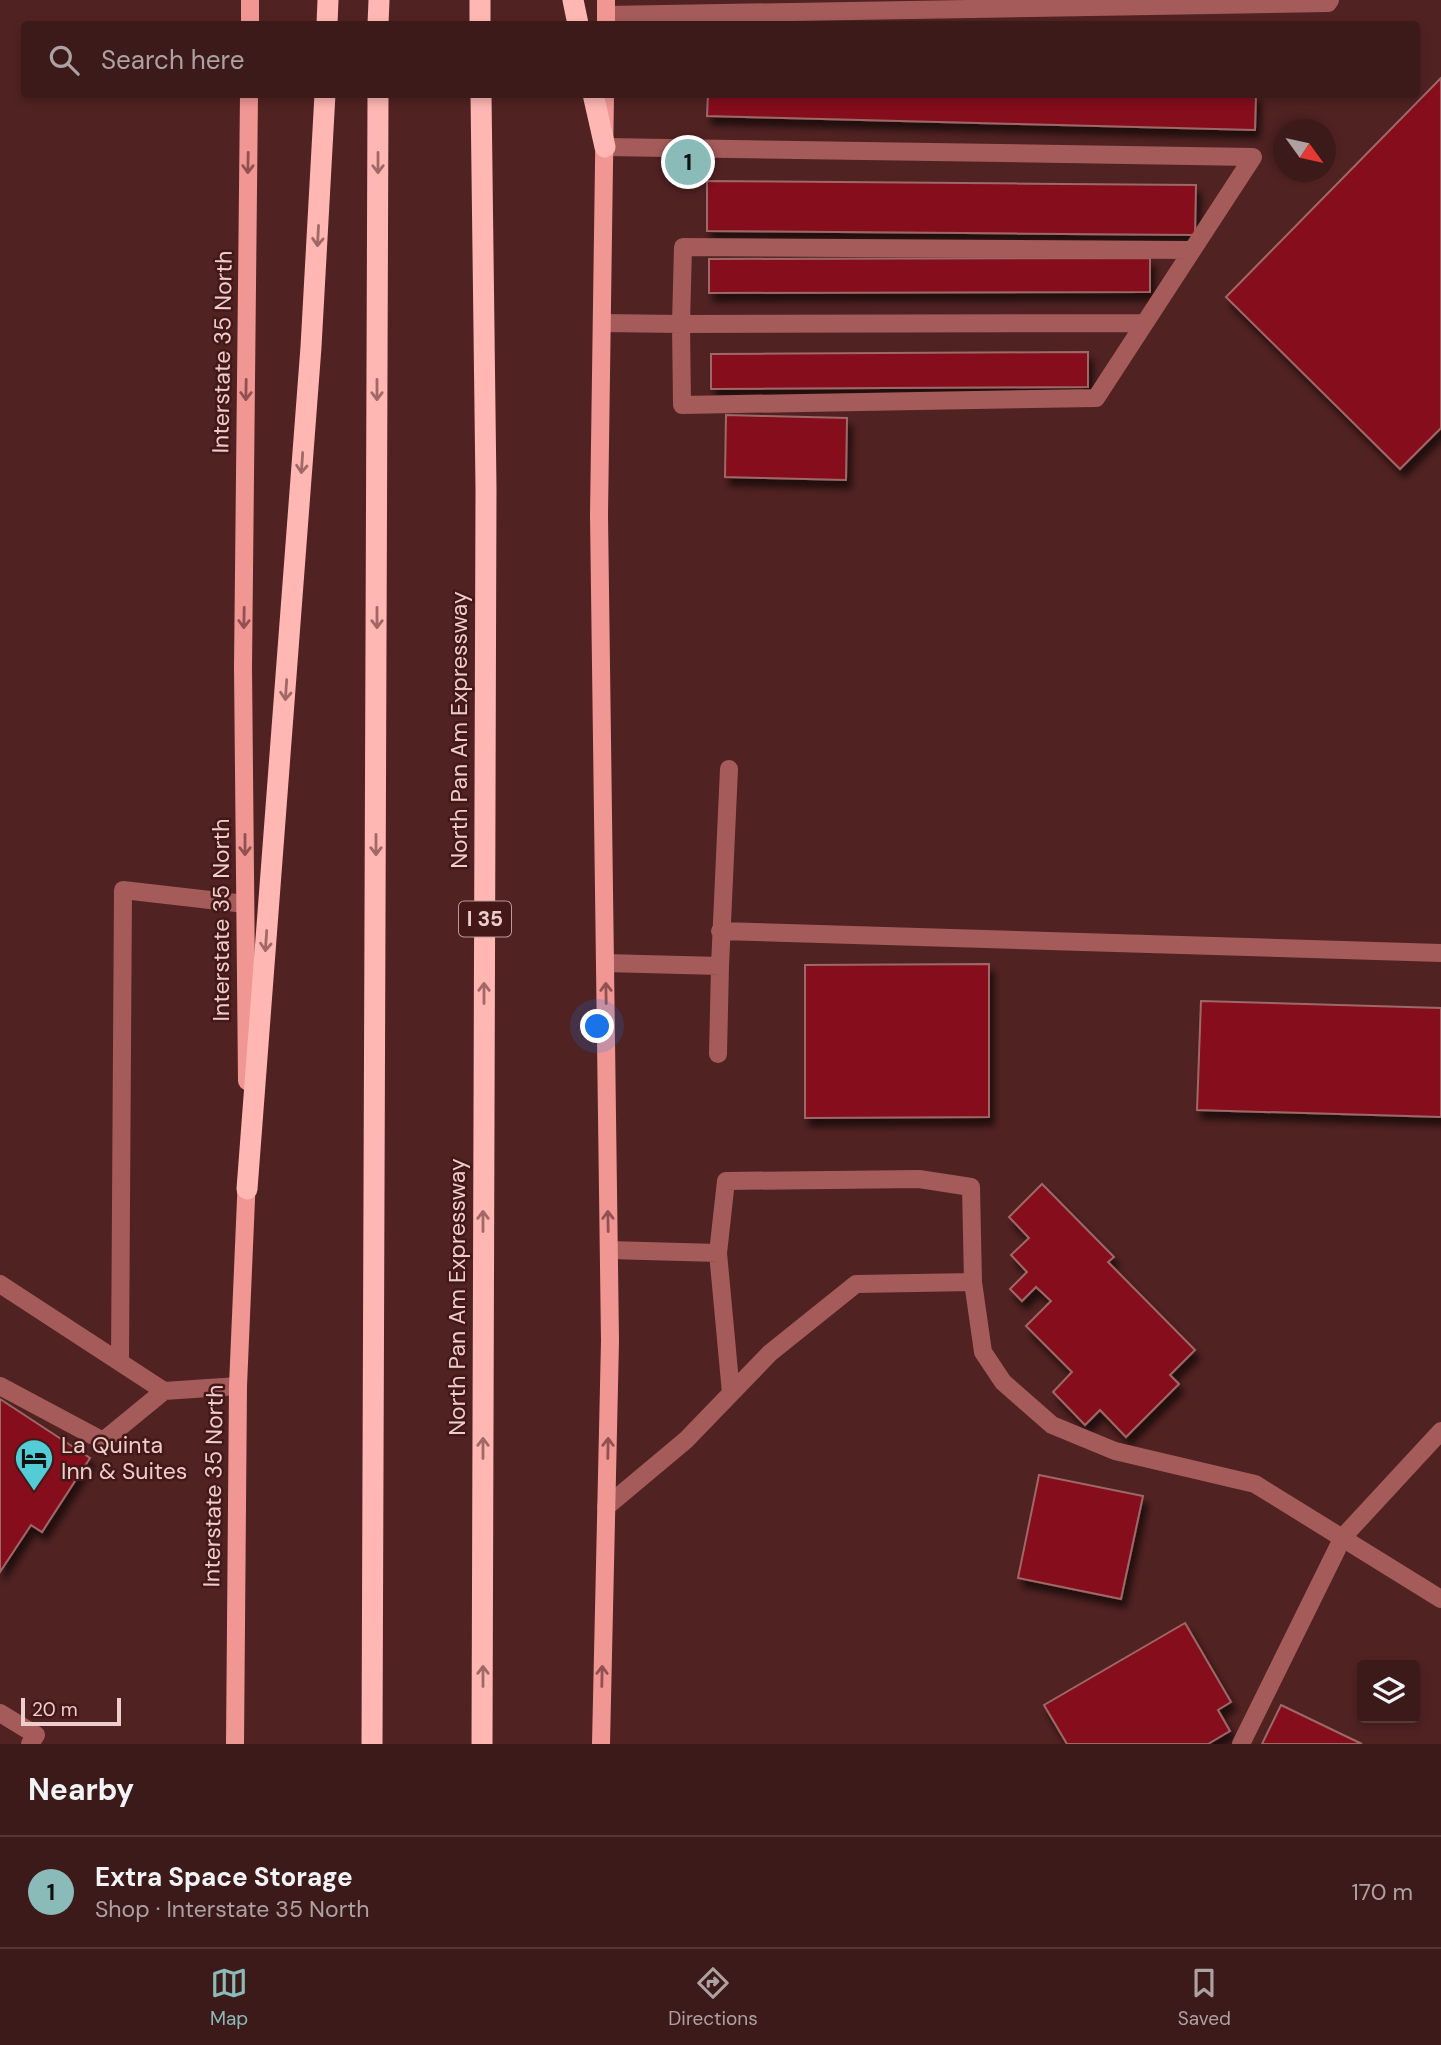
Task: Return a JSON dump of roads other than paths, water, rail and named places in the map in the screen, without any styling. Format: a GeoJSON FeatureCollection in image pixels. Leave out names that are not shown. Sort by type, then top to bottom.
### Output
{"type":"FeatureCollection","features":[{"type":"Feature","properties":{"kind":"highway"},"geometry":{"type":"LineString","coordinates":[[327,21],[328,0]]}},
{"type":"Feature","properties":{"kind":"highway"},"geometry":{"type":"LineString","coordinates":[[378,21],[379,0]]}},
{"type":"Feature","properties":{"kind":"highway"},"geometry":{"type":"LineString","coordinates":[[480,0],[480,21]]}},
{"type":"Feature","properties":{"kind":"highway"},"geometry":{"type":"LineString","coordinates":[[573,0],[577,21]]}},
{"type":"Feature","properties":{"kind":"highway"},"geometry":{"type":"LineString","coordinates":[[247,1189],[311,347],[325,98]]}},
{"type":"Feature","properties":{"kind":"highway"},"geometry":{"type":"LineString","coordinates":[[372,1744],[378,98]]}},
{"type":"Feature","properties":{"kind":"highway","name":"North Pan Am Expressway"},"geometry":{"type":"LineString","coordinates":[[481,98],[486,489],[482,1744]]}},
{"type":"Feature","properties":{"kind":"highway"},"geometry":{"type":"LineString","coordinates":[[594,98],[605,148]]}},
{"type":"Feature","properties":{"kind":"main road"},"geometry":{"type":"LineString","coordinates":[[250,0],[250,21]]}},
{"type":"Feature","properties":{"kind":"main road","name":"Interstate 35 North"},"geometry":{"type":"LineString","coordinates":[[235,1744],[238,1386],[247,1189],[243,667],[249,98]]}},
{"type":"Feature","properties":{"kind":"main road"},"geometry":{"type":"LineString","coordinates":[[601,1744],[610,1341],[600,515],[605,98]]}},
{"type":"Feature","properties":{"kind":"street"},"geometry":{"type":"LineString","coordinates":[[606,13],[716,6],[1328,3],[1330,0]]}},
{"type":"Feature","properties":{"kind":"street"},"geometry":{"type":"LineString","coordinates":[[605,148],[1253,156],[1096,398],[682,404],[683,247],[1192,250]]}},
{"type":"Feature","properties":{"kind":"street"},"geometry":{"type":"LineString","coordinates":[[602,323],[1144,323]]}},
{"type":"Feature","properties":{"kind":"street"},"geometry":{"type":"LineString","coordinates":[[718,1054],[720,931],[729,769]]}},
{"type":"Feature","properties":{"kind":"street"},"geometry":{"type":"LineString","coordinates":[[120,1362],[123,890],[245,904]]}},
{"type":"Feature","properties":{"kind":"street"},"geometry":{"type":"LineString","coordinates":[[720,931],[1441,953]]}},
{"type":"Feature","properties":{"kind":"street"},"geometry":{"type":"LineString","coordinates":[[605,963],[720,966]]}},
{"type":"Feature","properties":{"kind":"street"},"geometry":{"type":"LineString","coordinates":[[731,1394],[718,1253],[726,1181],[919,1179],[971,1187],[973,1282],[983,1352],[1003,1382],[1052,1425],[1115,1451],[1255,1484],[1441,1599]]}},
{"type":"Feature","properties":{"kind":"street"},"geometry":{"type":"LineString","coordinates":[[609,1250],[718,1253]]}},
{"type":"Feature","properties":{"kind":"street"},"geometry":{"type":"LineString","coordinates":[[606,1507],[686,1440],[770,1353],[856,1284],[973,1282]]}},
{"type":"Feature","properties":{"kind":"street"},"geometry":{"type":"LineString","coordinates":[[0,1284],[164,1391]]}},
{"type":"Feature","properties":{"kind":"street"},"geometry":{"type":"LineString","coordinates":[[0,1386],[103,1441],[164,1391],[238,1386]]}},
{"type":"Feature","properties":{"kind":"street"},"geometry":{"type":"LineString","coordinates":[[1241,1744],[1343,1537],[1441,1431]]}},
{"type":"Feature","properties":{"kind":"street"},"geometry":{"type":"LineString","coordinates":[[0,1713],[36,1735],[30,1744]]}},
{"type":"Feature","properties":{"kind":"place","name":"Extra Space Storage"},"geometry":{"type":"Point","coordinates":[688,162]}},
{"type":"Feature","properties":{"kind":"place","name":"La Quinta Inn & Suites"},"geometry":{"type":"Point","coordinates":[34,1492]}}]}
